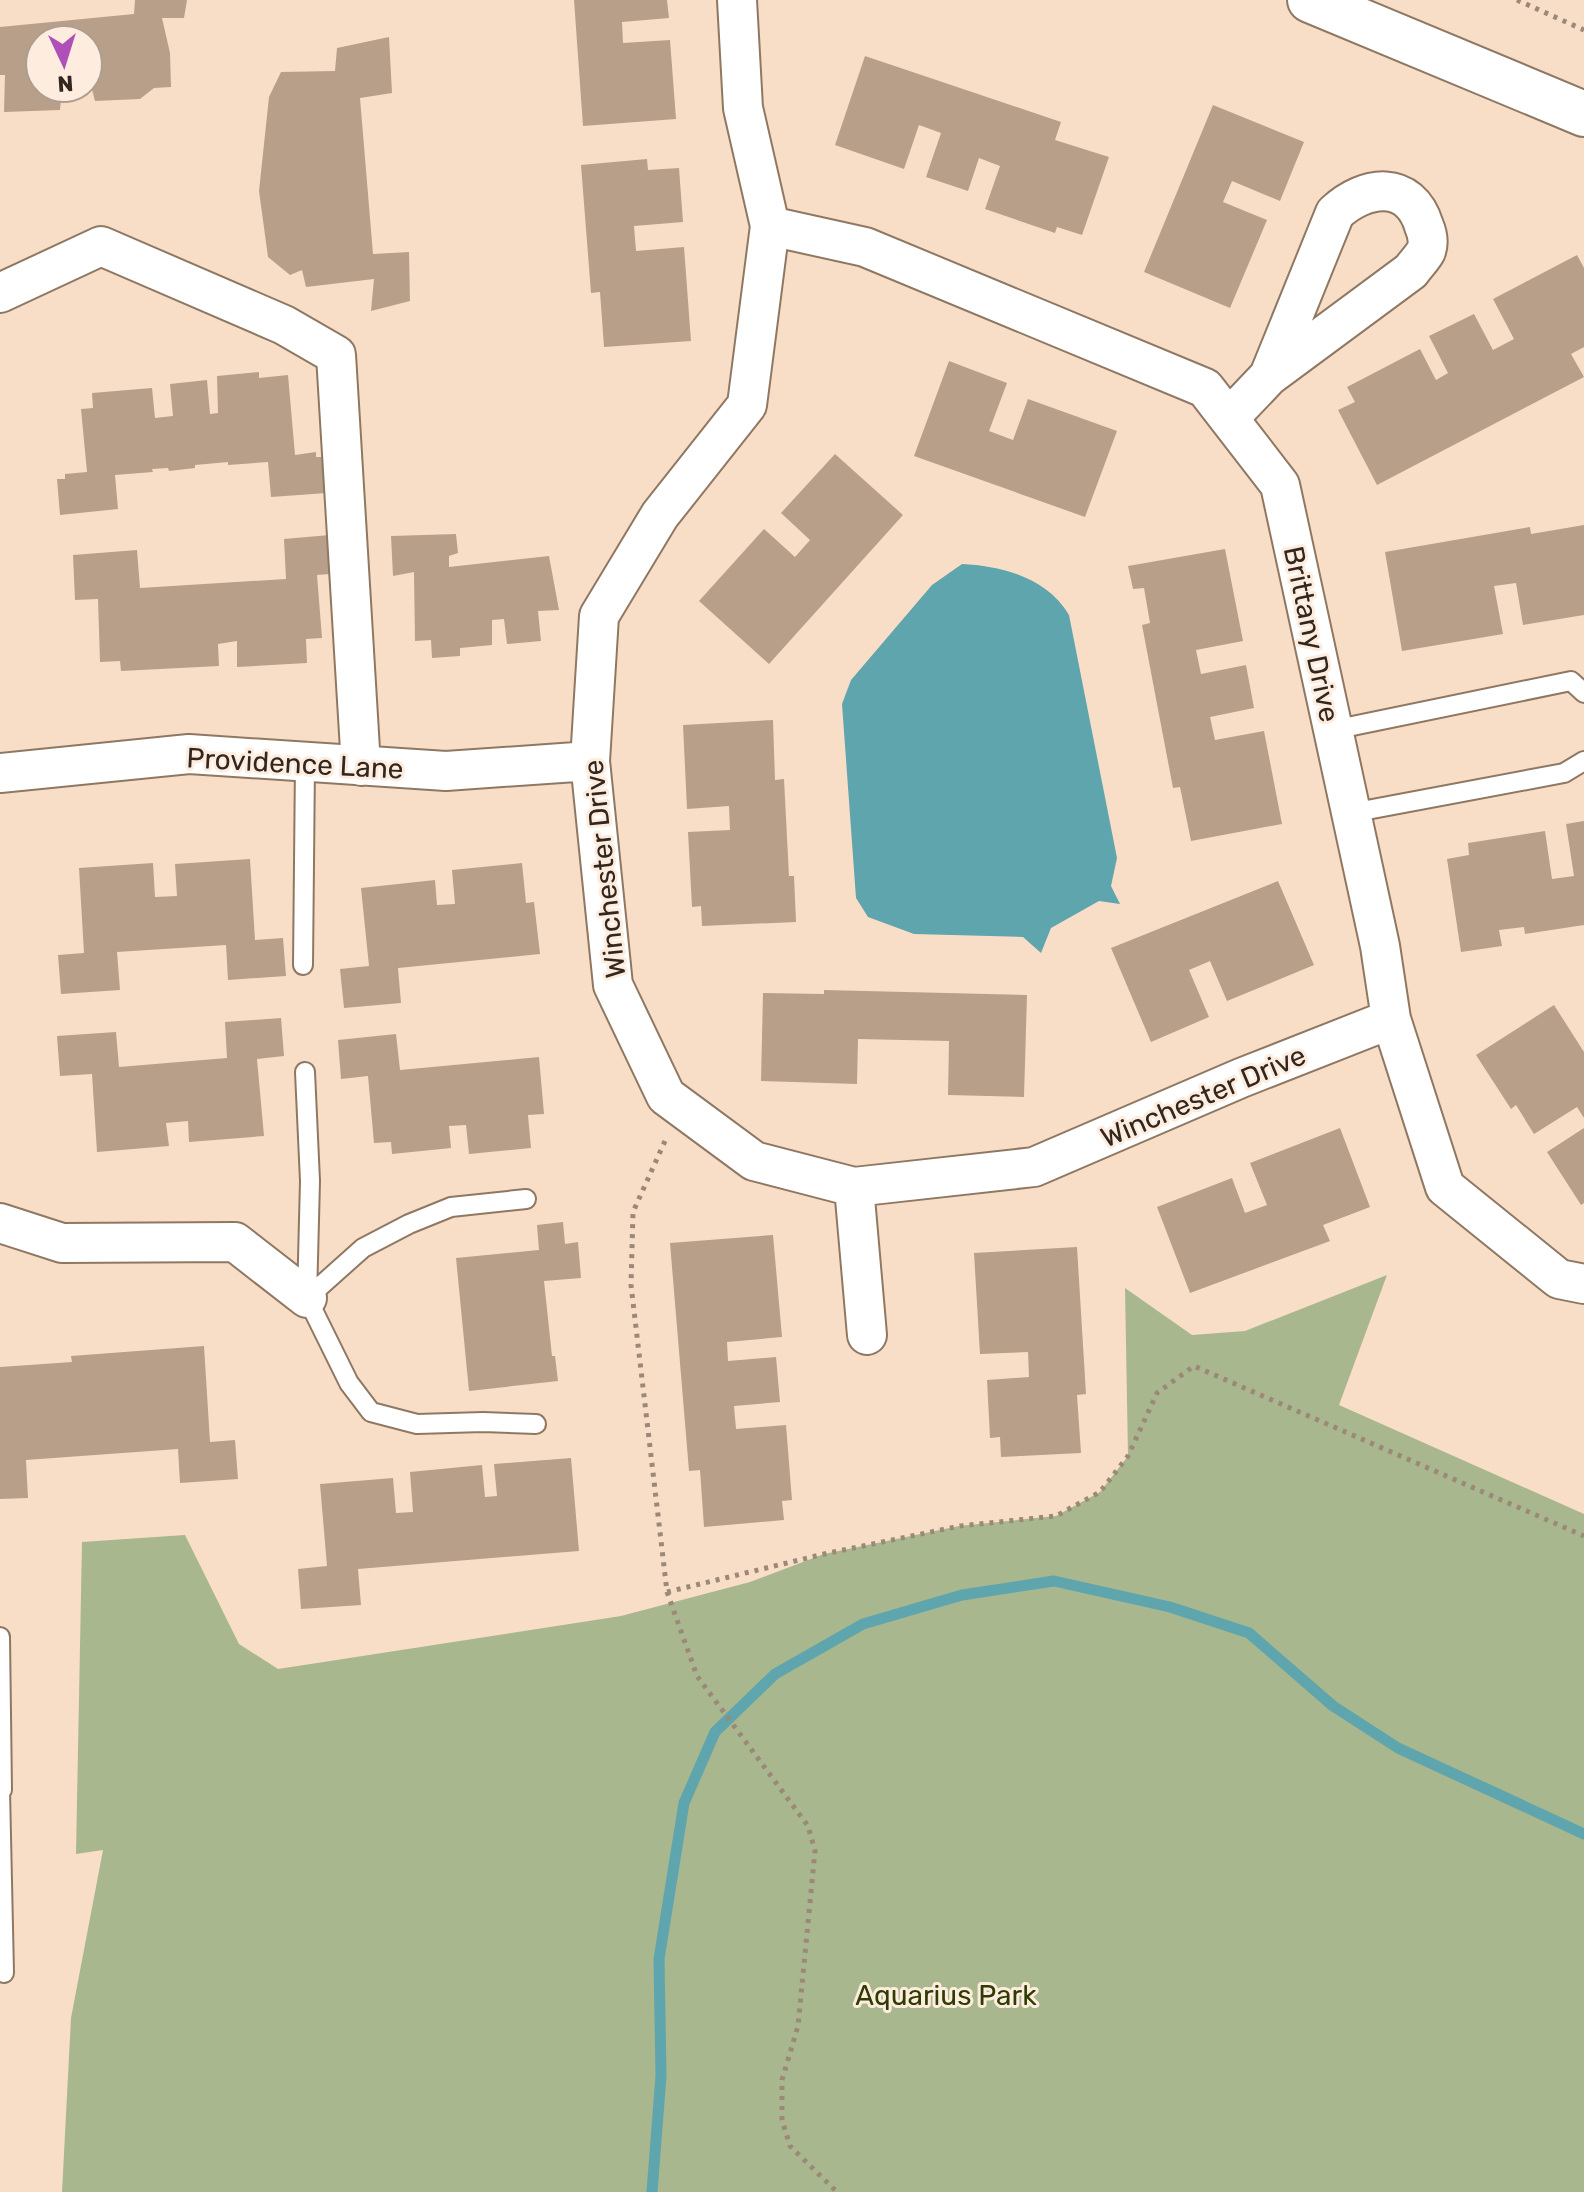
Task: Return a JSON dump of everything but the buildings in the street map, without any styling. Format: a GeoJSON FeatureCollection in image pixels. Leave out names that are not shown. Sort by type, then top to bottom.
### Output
{"type":"FeatureCollection","features":[{"type":"Feature","properties":{"kind":"main road"},"geometry":{"type":"LineString","coordinates":[[1310,0],[1584,114]]}},
{"type":"Feature","properties":{"kind":"street","name":"Winchester Drive"},"geometry":{"type":"LineString","coordinates":[[737,0],[743,108],[770,226],[747,405],[660,515],[599,616],[590,761],[613,985],[666,1096],[754,1161],[854,1187],[1034,1167],[1241,1078],[1391,1019]]}},
{"type":"Feature","properties":{"kind":"street"},"geometry":{"type":"LineString","coordinates":[[1229,418],[1269,376],[1411,271],[1426,251],[1427,236],[1420,214],[1404,196],[1379,190],[1348,201],[1335,213],[1269,376]]}},
{"type":"Feature","properties":{"kind":"street","name":"Brittany Drive"},"geometry":{"type":"LineString","coordinates":[[770,226],[865,247],[1191,382],[1205,388],[1229,418],[1280,485],[1380,946],[1391,1019],[1445,1187],[1559,1279],[1584,1284]]}},
{"type":"Feature","properties":{"kind":"street"},"geometry":{"type":"LineString","coordinates":[[0,293],[101,246],[284,325],[336,355],[361,766]]}},
{"type":"Feature","properties":{"kind":"street","name":"Providence Lane"},"geometry":{"type":"LineString","coordinates":[[0,773],[189,754],[446,771],[590,761]]}},
{"type":"Feature","properties":{"kind":"street"},"geometry":{"type":"LineString","coordinates":[[854,1187],[867,1335]]}},
{"type":"Feature","properties":{"kind":"street"},"geometry":{"type":"LineString","coordinates":[[0,1223],[62,1243],[235,1242],[307,1298]]}},
{"type":"Feature","properties":{"kind":"lane"},"geometry":{"type":"LineString","coordinates":[[1333,730],[1571,681],[1584,693]]}},
{"type":"Feature","properties":{"kind":"lane"},"geometry":{"type":"LineString","coordinates":[[1351,813],[1564,773],[1584,761]]}},
{"type":"Feature","properties":{"kind":"lane"},"geometry":{"type":"LineString","coordinates":[[303,965],[305,762]]}},
{"type":"Feature","properties":{"kind":"lane"},"geometry":{"type":"LineString","coordinates":[[305,1072],[310,1181],[307,1298],[349,1383],[371,1412],[417,1424],[536,1424]]}},
{"type":"Feature","properties":{"kind":"lane"},"geometry":{"type":"LineString","coordinates":[[307,1298],[363,1248],[409,1224],[451,1207],[526,1199]]}},
{"type":"Feature","properties":{"kind":"lane"},"geometry":{"type":"LineString","coordinates":[[0,1637],[4,1973]]}},
{"type":"Feature","properties":{"kind":"path"},"geometry":{"type":"LineString","coordinates":[[1517,0],[1584,30]]}},
{"type":"Feature","properties":{"kind":"path"},"geometry":{"type":"LineString","coordinates":[[690,1114],[664,1141],[633,1212],[631,1285],[667,1592],[697,1676],[808,1826],[815,1851],[798,2026],[782,2080],[782,2120],[790,2146],[837,2192]]}},
{"type":"Feature","properties":{"kind":"path"},"geometry":{"type":"LineString","coordinates":[[667,1592],[824,1554],[960,1526],[1056,1516],[1100,1492],[1128,1456],[1157,1393],[1194,1366],[1584,1536]]}},
{"type":"Feature","properties":{"kind":"green space","name":"Aquarius Park"},"geometry":{"type":"Polygon","coordinates":[[[1387,1275],[1339,1405],[1584,1514],[1584,2192],[62,2192],[71,2018],[103,1850],[76,1854],[82,1542],[185,1535],[239,1644],[278,1669],[621,1616],[750,1582],[824,1554],[959,1526],[1056,1516],[1100,1492],[1128,1456],[1125,1288],[1192,1335],[1245,1331],[1387,1275]]]}},
{"type":"Feature","properties":{"kind":"water"},"geometry":{"type":"Polygon","coordinates":[[[962,564],[1023,576],[1049,592],[1069,615],[1117,858],[1111,886],[1120,904],[1099,901],[1051,928],[1041,953],[1023,937],[914,934],[868,917],[856,898],[842,704],[851,680],[932,585],[962,564]]]}},
{"type":"Feature","properties":{"kind":"waterway"},"geometry":{"type":"LineString","coordinates":[[652,2192],[661,2076],[659,1959],[684,1803],[715,1732],[775,1674],[863,1624],[962,1595],[1054,1581],[1170,1607],[1249,1633],[1333,1706],[1398,1748],[1584,1834]]}}]}
